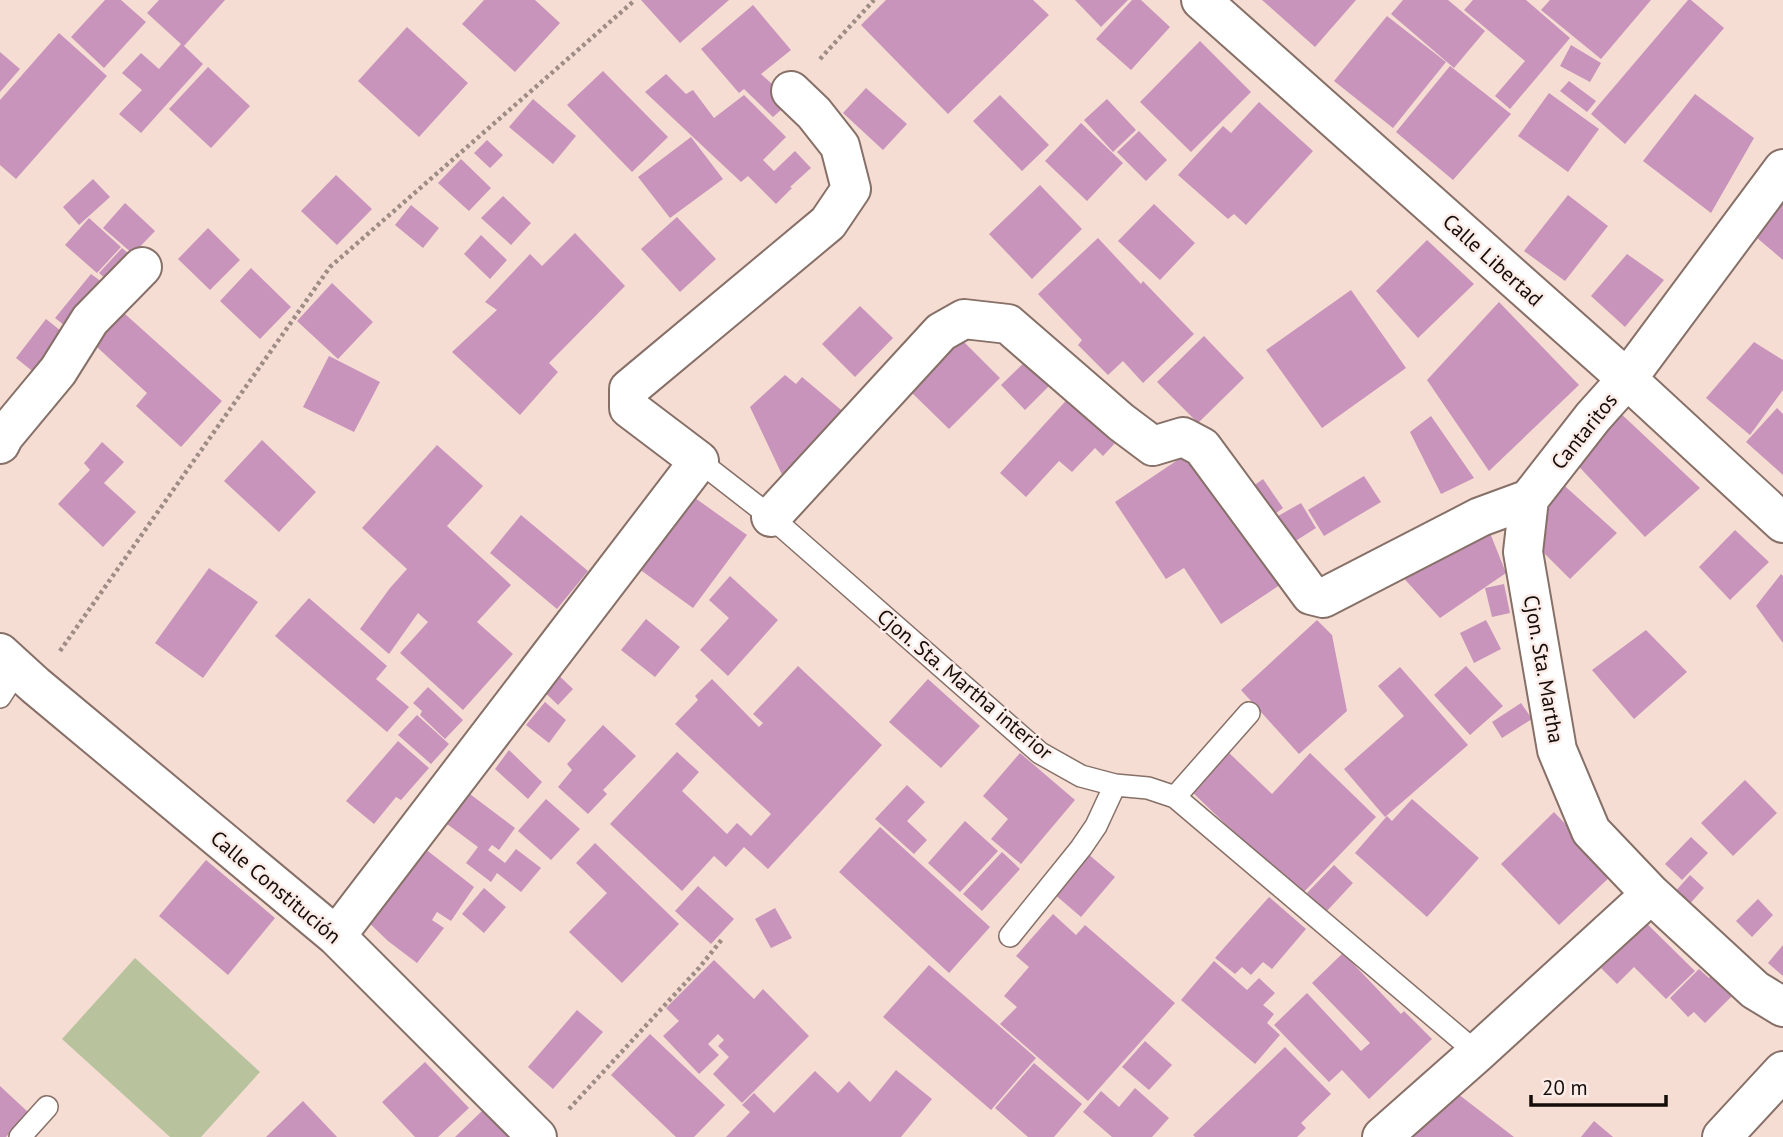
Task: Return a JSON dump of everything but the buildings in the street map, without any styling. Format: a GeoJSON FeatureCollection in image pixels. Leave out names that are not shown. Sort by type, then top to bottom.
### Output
{"type":"FeatureCollection","features":[{"type":"Feature","properties":{"kind":"street","name":"Calle Libertad"},"geometry":{"type":"LineString","coordinates":[[1201,0],[1627,379],[1783,523]]}},
{"type":"Feature","properties":{"kind":"street"},"geometry":{"type":"LineString","coordinates":[[336,936],[699,461],[629,408],[629,389],[828,223],[851,189],[840,146],[814,113],[791,91]]}},
{"type":"Feature","properties":{"kind":"street","name":"Cantaritos"},"geometry":{"type":"LineString","coordinates":[[1529,499],[1593,417],[1627,379],[1783,169]]}},
{"type":"Feature","properties":{"kind":"street"},"geometry":{"type":"LineString","coordinates":[[0,444],[58,371],[90,320],[142,267]]}},
{"type":"Feature","properties":{"kind":"street"},"geometry":{"type":"LineString","coordinates":[[771,517],[941,332],[964,319],[1008,324],[1121,422],[1153,446],[1183,437],[1202,447],[1311,595],[1323,598],[1480,517],[1529,499]]}},
{"type":"Feature","properties":{"kind":"street","name":"Cjon. Sta. Martha"},"geometry":{"type":"LineString","coordinates":[[1529,499],[1523,552],[1557,750],[1591,831],[1651,894],[1755,990],[1783,1007]]}},
{"type":"Feature","properties":{"kind":"street","name":"Calle Constitución"},"geometry":{"type":"LineString","coordinates":[[13,676],[336,936],[550,1127]]}},
{"type":"Feature","properties":{"kind":"street"},"geometry":{"type":"LineString","coordinates":[[1382,1137],[1651,894]]}},
{"type":"Feature","properties":{"kind":"street"},"geometry":{"type":"LineString","coordinates":[[1722,1137],[1783,1071]]}},
{"type":"Feature","properties":{"kind":"lane","name":"Cjon. Sta. Martha interior"},"geometry":{"type":"LineString","coordinates":[[699,461],[771,517],[1040,753],[1080,776],[1115,785],[1148,788],[1175,797],[1477,1053]]}},
{"type":"Feature","properties":{"kind":"lane"},"geometry":{"type":"LineString","coordinates":[[1175,797],[1249,713]]}},
{"type":"Feature","properties":{"kind":"lane"},"geometry":{"type":"LineString","coordinates":[[1010,936],[1081,848],[1096,826],[1115,785]]}},
{"type":"Feature","properties":{"kind":"lane"},"geometry":{"type":"LineString","coordinates":[[20,1137],[47,1107]]}},
{"type":"Feature","properties":{"kind":"path"},"geometry":{"type":"LineString","coordinates":[[13,676],[330,267],[635,0]]}},
{"type":"Feature","properties":{"kind":"path"},"geometry":{"type":"LineString","coordinates":[[791,91],[874,0]]}},
{"type":"Feature","properties":{"kind":"path"},"geometry":{"type":"LineString","coordinates":[[550,1127],[699,968],[723,938]]}},
{"type":"Feature","properties":{"kind":"green space"},"geometry":{"type":"Polygon","coordinates":[[[135,958],[260,1072],[201,1137],[170,1137],[62,1039],[135,958]]]}}]}
